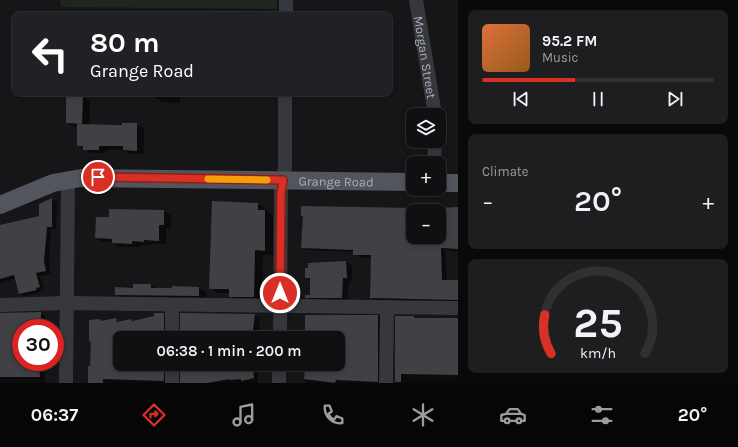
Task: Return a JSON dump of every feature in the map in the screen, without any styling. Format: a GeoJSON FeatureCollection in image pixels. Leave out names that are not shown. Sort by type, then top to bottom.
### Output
{"type":"FeatureCollection","features":[{"type":"Feature","properties":{"kind":"main road","name":"Grange Road"},"geometry":{"type":"LineString","coordinates":[[0,205],[63,181],[98,177],[406,182]]}},
{"type":"Feature","properties":{"kind":"main road"},"geometry":{"type":"LineString","coordinates":[[446,183],[458,183]]}},
{"type":"Feature","properties":{"kind":"street"},"geometry":{"type":"LineString","coordinates":[[286,0],[286,12]]}},
{"type":"Feature","properties":{"kind":"street","name":"Morgan Street"},"geometry":{"type":"LineString","coordinates":[[416,0],[434,108]]}},
{"type":"Feature","properties":{"kind":"street"},"geometry":{"type":"LineString","coordinates":[[280,331],[281,193],[285,167],[285,96]]}},
{"type":"Feature","properties":{"kind":"street"},"geometry":{"type":"LineString","coordinates":[[63,181],[67,221],[66,383]]}},
{"type":"Feature","properties":{"kind":"street"},"geometry":{"type":"LineString","coordinates":[[0,305],[67,303],[280,307],[458,308]]}},
{"type":"Feature","properties":{"kind":"street"},"geometry":{"type":"LineString","coordinates":[[172,305],[172,331]]}},
{"type":"Feature","properties":{"kind":"street"},"geometry":{"type":"LineString","coordinates":[[386,307],[386,383]]}},
{"type":"Feature","properties":{"kind":"street"},"geometry":{"type":"LineString","coordinates":[[172,371],[172,383]]}},
{"type":"Feature","properties":{"kind":"street"},"geometry":{"type":"LineString","coordinates":[[279,383],[280,371]]}},
{"type":"Feature","properties":{"kind":"shaded area"},"geometry":{"type":"Polygon","coordinates":[[[60,0],[277,0],[277,9],[61,7],[60,0]]]}},
{"type":"Feature","properties":{"kind":"building"},"geometry":{"type":"Polygon","coordinates":[[[66,96],[83,96],[82,124],[66,123],[66,96]]]}},
{"type":"Feature","properties":{"kind":"building"},"geometry":{"type":"Polygon","coordinates":[[[122,123],[137,123],[137,151],[123,150],[123,146],[99,146],[99,150],[83,150],[83,146],[77,146],[77,124],[122,125],[122,123]]]}},
{"type":"Feature","properties":{"kind":"building"},"geometry":{"type":"Polygon","coordinates":[[[52,198],[52,227],[47,227],[44,262],[46,271],[36,273],[40,287],[36,288],[37,290],[19,294],[14,275],[0,279],[0,225],[39,216],[39,204],[52,198]]]}},
{"type":"Feature","properties":{"kind":"building"},"geometry":{"type":"Polygon","coordinates":[[[212,201],[258,203],[258,210],[265,210],[265,251],[255,250],[254,297],[229,297],[229,289],[209,289],[212,201]]]}},
{"type":"Feature","properties":{"kind":"building"},"geometry":{"type":"Polygon","coordinates":[[[301,206],[406,208],[406,244],[446,244],[446,208],[458,207],[458,249],[441,248],[442,280],[458,280],[458,300],[370,298],[371,255],[353,255],[353,250],[301,248],[303,216],[301,216],[301,206]]]}},
{"type":"Feature","properties":{"kind":"building"},"geometry":{"type":"Polygon","coordinates":[[[109,209],[164,210],[164,225],[159,225],[159,241],[132,241],[132,244],[112,243],[112,239],[95,238],[96,217],[109,217],[109,209]]]}},
{"type":"Feature","properties":{"kind":"building"},"geometry":{"type":"Polygon","coordinates":[[[346,261],[347,278],[343,278],[342,298],[305,298],[305,295],[310,295],[310,278],[305,278],[305,268],[308,268],[308,263],[346,261]]]}},
{"type":"Feature","properties":{"kind":"building"},"geometry":{"type":"Polygon","coordinates":[[[133,284],[151,284],[151,288],[172,288],[172,286],[199,287],[199,296],[115,295],[115,287],[133,288],[133,284]]]}},
{"type":"Feature","properties":{"kind":"building"},"geometry":{"type":"Polygon","coordinates":[[[41,312],[41,319],[12,319],[12,371],[40,371],[40,377],[0,377],[0,313],[41,312]]]}},
{"type":"Feature","properties":{"kind":"building"},"geometry":{"type":"Polygon","coordinates":[[[154,313],[164,313],[164,331],[113,331],[113,371],[164,371],[164,381],[103,379],[103,383],[88,383],[88,366],[90,366],[91,341],[89,342],[89,320],[100,319],[101,321],[116,318],[117,322],[131,319],[132,321],[154,316],[154,313]]]}},
{"type":"Feature","properties":{"kind":"building"},"geometry":{"type":"Polygon","coordinates":[[[180,313],[255,314],[253,331],[180,331],[180,313]]]}},
{"type":"Feature","properties":{"kind":"building"},"geometry":{"type":"Polygon","coordinates":[[[305,315],[378,315],[378,382],[336,380],[335,383],[304,379],[305,371],[345,371],[345,331],[305,331],[305,315]]]}},
{"type":"Feature","properties":{"kind":"building"},"geometry":{"type":"Polygon","coordinates":[[[395,316],[414,316],[414,318],[458,318],[458,375],[401,374],[401,382],[395,382],[395,316]]]}},
{"type":"Feature","properties":{"kind":"building"},"geometry":{"type":"Polygon","coordinates":[[[180,371],[253,371],[254,378],[241,381],[241,379],[230,379],[207,383],[180,383],[180,371]]]}},
{"type":"Feature","properties":{"kind":"slow traffic"},"geometry":{"type":"LineString","coordinates":[[208,179],[267,180]]}},
{"type":"Feature","properties":{"kind":"route"},"geometry":{"type":"LineString","coordinates":[[98,177],[283,180],[281,189],[280,293]]}}]}
